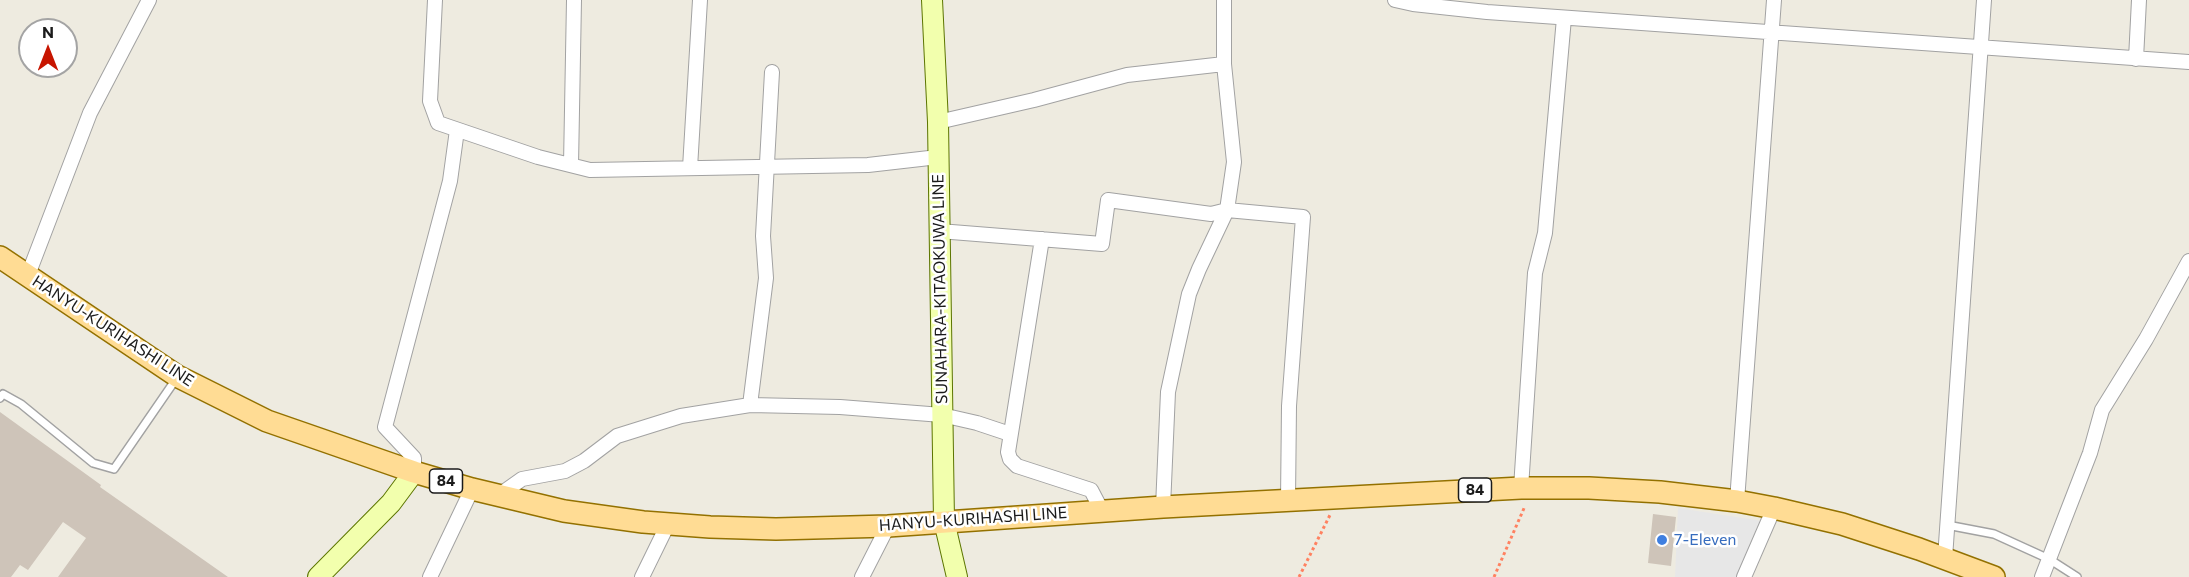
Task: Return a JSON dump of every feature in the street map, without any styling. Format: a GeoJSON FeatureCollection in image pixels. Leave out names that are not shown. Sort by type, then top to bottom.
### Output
{"type":"FeatureCollection","features":[{"type":"Feature","properties":{"kind":"main road","name":"SUNAHARA-KITAOKUWA LINE"},"geometry":{"type":"LineString","coordinates":[[932,0],[938,122],[944,521],[957,577]]}},
{"type":"Feature","properties":{"kind":"main road","name":"HANYU-KURIHASHI LINE"},"geometry":{"type":"LineString","coordinates":[[0,257],[177,376],[267,421],[414,472],[498,496],[564,511],[668,524],[776,530],[888,526],[1163,507],[1527,488],[1660,492],[1737,501],[1842,524],[1945,558],[1984,575]]}},
{"type":"Feature","properties":{"kind":"main road"},"geometry":{"type":"LineString","coordinates":[[318,577],[391,502],[414,472]]}},
{"type":"Feature","properties":{"kind":"street"},"geometry":{"type":"LineString","coordinates":[[28,275],[90,113],[149,0]]}},
{"type":"Feature","properties":{"kind":"street"},"geometry":{"type":"LineString","coordinates":[[435,0],[430,101],[438,123],[538,157],[590,170],[868,165],[938,157]]}},
{"type":"Feature","properties":{"kind":"street"},"geometry":{"type":"LineString","coordinates":[[571,165],[574,0]]}},
{"type":"Feature","properties":{"kind":"street"},"geometry":{"type":"LineString","coordinates":[[690,168],[700,0]]}},
{"type":"Feature","properties":{"kind":"street"},"geometry":{"type":"LineString","coordinates":[[1163,507],[1168,392],[1187,305],[1199,269],[1227,210],[1234,162],[1224,64],[1224,0]]}},
{"type":"Feature","properties":{"kind":"street"},"geometry":{"type":"LineString","coordinates":[[1395,0],[1466,10],[1564,18],[2189,62]]}},
{"type":"Feature","properties":{"kind":"street"},"geometry":{"type":"LineString","coordinates":[[1737,501],[1774,0]]}},
{"type":"Feature","properties":{"kind":"street"},"geometry":{"type":"LineString","coordinates":[[1945,558],[1984,0]]}},
{"type":"Feature","properties":{"kind":"street"},"geometry":{"type":"LineString","coordinates":[[2136,59],[2139,0]]}},
{"type":"Feature","properties":{"kind":"street"},"geometry":{"type":"LineString","coordinates":[[1527,488],[1535,273],[1545,233],[1564,18]]}},
{"type":"Feature","properties":{"kind":"street"},"geometry":{"type":"LineString","coordinates":[[938,122],[1034,100],[1127,75],[1224,64]]}},
{"type":"Feature","properties":{"kind":"street"},"geometry":{"type":"LineString","coordinates":[[750,405],[766,278],[763,236],[772,72]]}},
{"type":"Feature","properties":{"kind":"street"},"geometry":{"type":"LineString","coordinates":[[414,472],[414,458],[386,427],[450,181],[457,130]]}},
{"type":"Feature","properties":{"kind":"street"},"geometry":{"type":"LineString","coordinates":[[939,231],[1102,244],[1108,200],[1211,214],[1227,210],[1303,216],[1289,406],[1288,500]]}},
{"type":"Feature","properties":{"kind":"street"},"geometry":{"type":"LineString","coordinates":[[1042,239],[1008,452],[1010,459],[1017,466],[1091,490],[1102,511]]}},
{"type":"Feature","properties":{"kind":"street"},"geometry":{"type":"LineString","coordinates":[[2042,577],[2090,453],[2102,410],[2146,339],[2189,261]]}},
{"type":"Feature","properties":{"kind":"street"},"geometry":{"type":"LineString","coordinates":[[498,496],[522,479],[566,471],[584,461],[617,436],[681,416],[750,405],[840,407],[942,415],[1010,434]]}},
{"type":"Feature","properties":{"kind":"street"},"geometry":{"type":"LineString","coordinates":[[430,577],[472,489]]}},
{"type":"Feature","properties":{"kind":"street"},"geometry":{"type":"LineString","coordinates":[[1744,577],[1774,508]]}},
{"type":"Feature","properties":{"kind":"street"},"geometry":{"type":"LineString","coordinates":[[642,577],[668,524]]}},
{"type":"Feature","properties":{"kind":"street"},"geometry":{"type":"LineString","coordinates":[[862,577],[888,526]]}},
{"type":"Feature","properties":{"kind":"lane"},"geometry":{"type":"LineString","coordinates":[[0,398],[3,394],[21,404],[93,463],[114,469],[177,376]]}},
{"type":"Feature","properties":{"kind":"lane"},"geometry":{"type":"LineString","coordinates":[[1947,525],[1994,534],[2049,559],[2077,577]]}},
{"type":"Feature","properties":{"kind":"path"},"geometry":{"type":"LineString","coordinates":[[1494,577],[1527,488]]}},
{"type":"Feature","properties":{"kind":"path"},"geometry":{"type":"LineString","coordinates":[[1299,577],[1338,497]]}},
{"type":"Feature","properties":{"kind":"shaded area"},"geometry":{"type":"Polygon","coordinates":[[[1678,508],[1762,521],[1738,577],[1675,577],[1678,508]]]}},
{"type":"Feature","properties":{"kind":"building"},"geometry":{"type":"Polygon","coordinates":[[[0,412],[101,485],[100,487],[228,577],[58,577],[86,538],[63,522],[28,570],[20,565],[11,577],[0,577],[0,412]]]}},
{"type":"Feature","properties":{"kind":"building","name":"7-Eleven"},"geometry":{"type":"Polygon","coordinates":[[[1653,514],[1676,517],[1671,566],[1648,563],[1653,514]]]}},
{"type":"Feature","properties":{"kind":"place","name":"7-Eleven"},"geometry":{"type":"Point","coordinates":[1662,540]}}]}
